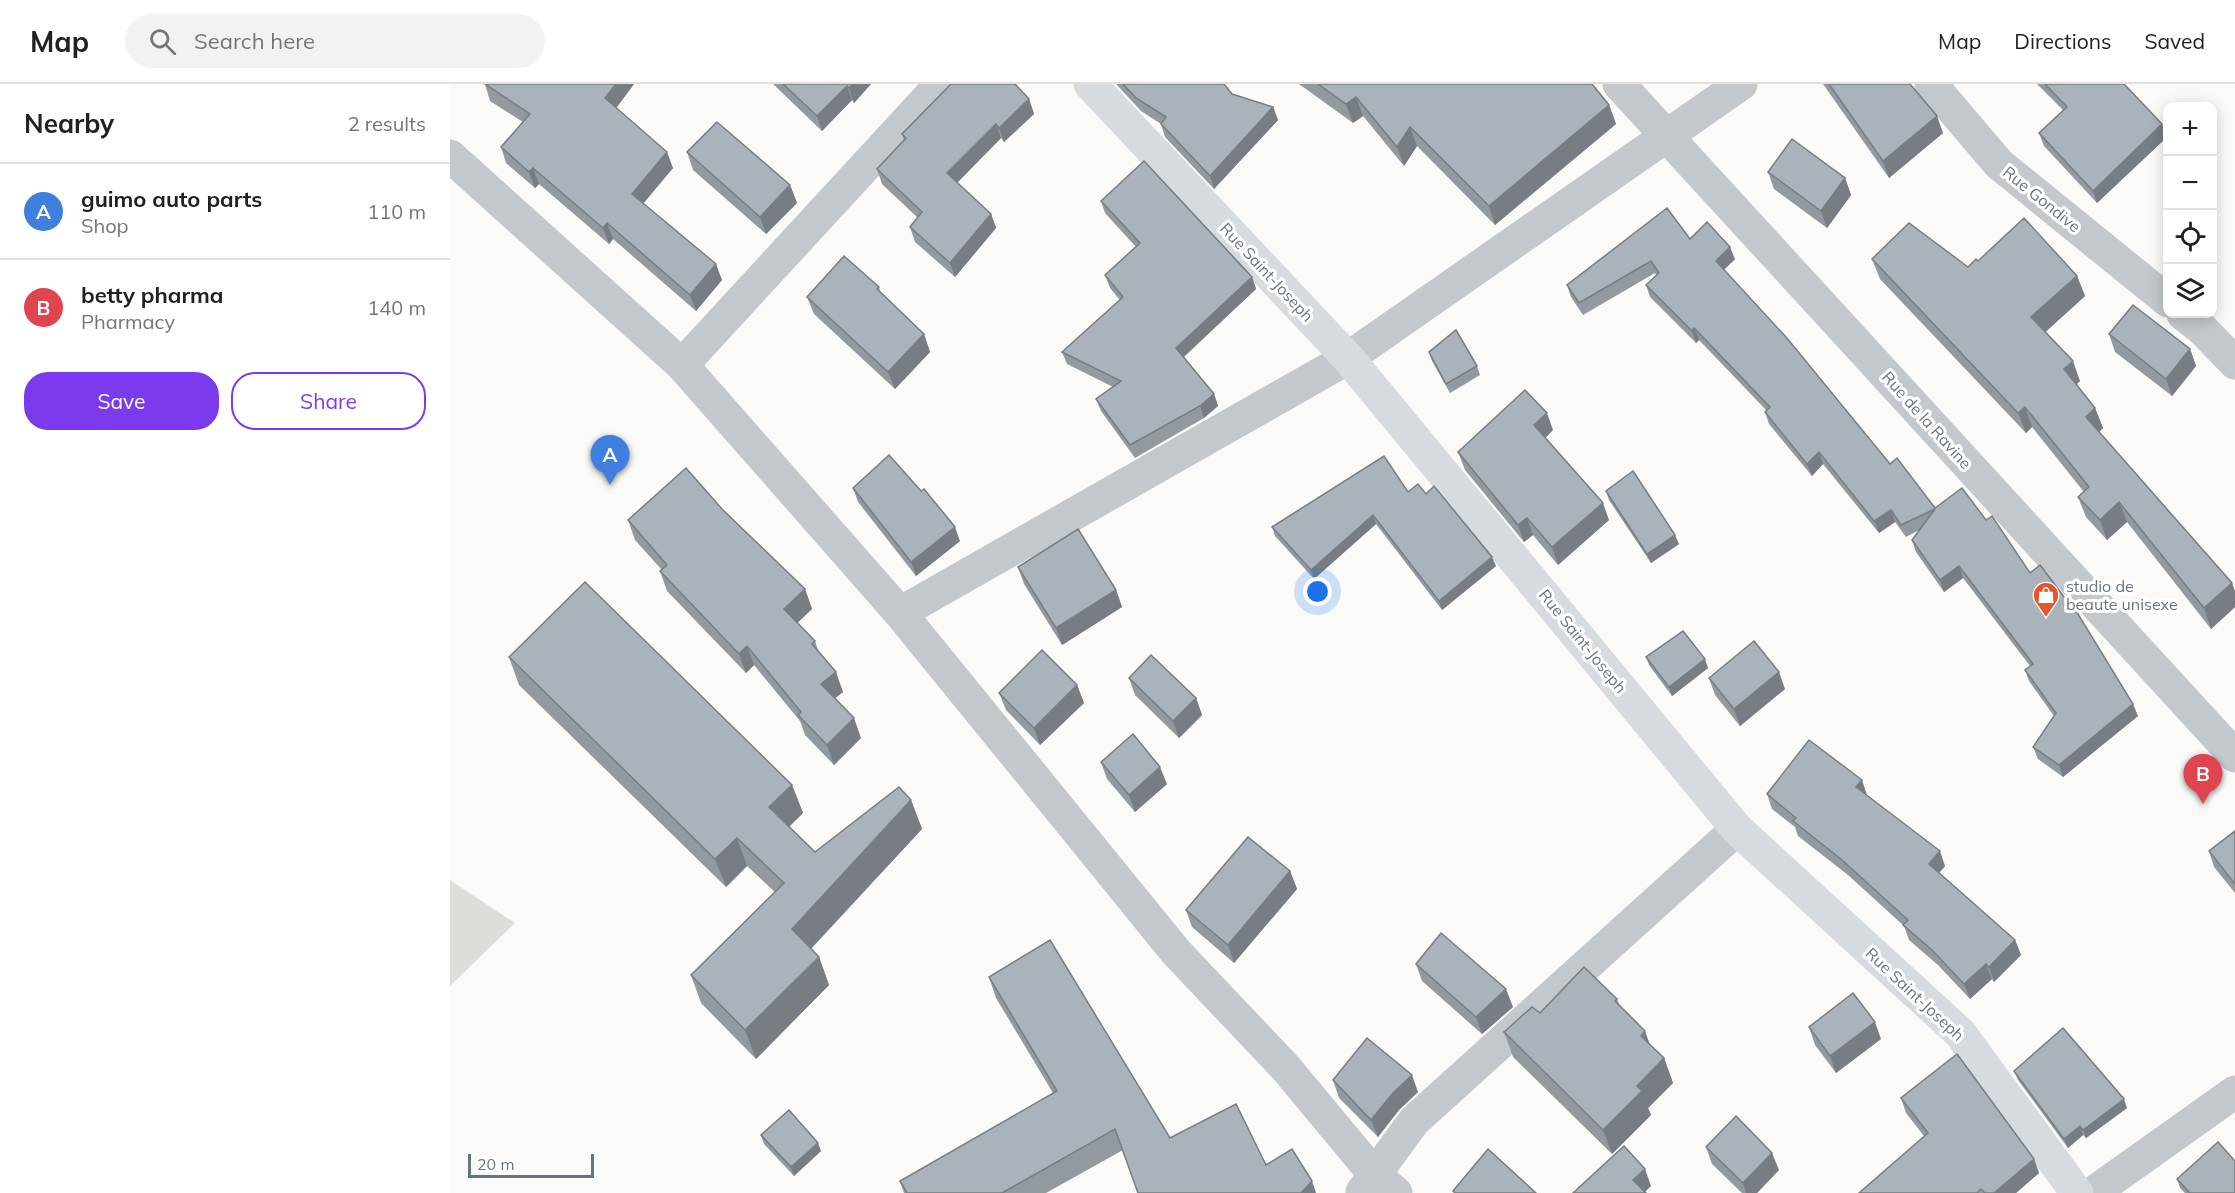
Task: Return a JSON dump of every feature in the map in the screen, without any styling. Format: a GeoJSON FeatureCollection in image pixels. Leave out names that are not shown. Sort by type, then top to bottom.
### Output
{"type":"FeatureCollection","features":[{"type":"Feature","properties":{"kind":"street"},"geometry":{"type":"LineString","coordinates":[[682,365],[940,84]]}},
{"type":"Feature","properties":{"kind":"street","name":"Rue Saint-Joseph"},"geometry":{"type":"LineString","coordinates":[[1090,84],[1348,358],[1737,829],[1960,1033],[2077,1193]]}},
{"type":"Feature","properties":{"kind":"street","name":"Rue de la Ravine"},"geometry":{"type":"LineString","coordinates":[[1619,84],[2235,756]]}},
{"type":"Feature","properties":{"kind":"street"},"geometry":{"type":"LineString","coordinates":[[900,613],[1348,358],[1741,84]]}},
{"type":"Feature","properties":{"kind":"street","name":"Rue Gondive"},"geometry":{"type":"LineString","coordinates":[[1931,84],[1999,164],[2163,297]]}},
{"type":"Feature","properties":{"kind":"street"},"geometry":{"type":"LineString","coordinates":[[450,156],[682,365],[900,613],[1176,952],[1285,1067],[1377,1187],[1414,1121],[1737,829]]}},
{"type":"Feature","properties":{"kind":"street"},"geometry":{"type":"LineString","coordinates":[[2188,318],[2235,363]]}},
{"type":"Feature","properties":{"kind":"street"},"geometry":{"type":"LineString","coordinates":[[2093,1193],[2235,1092]]}},
{"type":"Feature","properties":{"kind":"shaded area"},"geometry":{"type":"Polygon","coordinates":[[[450,880],[515,923],[450,986],[450,880]]]}},
{"type":"Feature","properties":{"kind":"building"},"geometry":{"type":"Polygon","coordinates":[[[485,84],[616,84],[605,98],[667,152],[632,194],[716,264],[690,295],[607,223],[603,228],[533,168],[529,172],[501,147],[530,114],[485,84]]]}},
{"type":"Feature","properties":{"kind":"building"},"geometry":{"type":"Polygon","coordinates":[[[783,84],[853,84],[849,88],[847,86],[817,116],[783,84]]]}},
{"type":"Feature","properties":{"kind":"building"},"geometry":{"type":"Polygon","coordinates":[[[951,84],[1015,84],[1029,99],[999,128],[996,124],[947,173],[991,214],[950,263],[910,227],[922,212],[877,169],[906,138],[902,134],[951,84]]]}},
{"type":"Feature","properties":{"kind":"building"},"geometry":{"type":"Polygon","coordinates":[[[1123,84],[1224,84],[1232,94],[1273,107],[1210,176],[1161,124],[1166,117],[1136,98],[1123,84]]]}},
{"type":"Feature","properties":{"kind":"building"},"geometry":{"type":"Polygon","coordinates":[[[1318,84],[1592,84],[1609,105],[1489,206],[1410,127],[1397,147],[1356,97],[1346,104],[1318,84]]]}},
{"type":"Feature","properties":{"kind":"building"},"geometry":{"type":"Polygon","coordinates":[[[1829,84],[1910,84],[1937,116],[1883,161],[1829,84]]]}},
{"type":"Feature","properties":{"kind":"building"},"geometry":{"type":"Polygon","coordinates":[[[2045,84],[2124,84],[2162,124],[2093,191],[2039,133],[2067,107],[2045,84]]]}},
{"type":"Feature","properties":{"kind":"building"},"geometry":{"type":"Polygon","coordinates":[[[717,122],[790,185],[760,217],[687,152],[717,122]]]}},
{"type":"Feature","properties":{"kind":"building"},"geometry":{"type":"Polygon","coordinates":[[[1792,139],[1845,178],[1821,211],[1768,172],[1792,139]]]}},
{"type":"Feature","properties":{"kind":"building"},"geometry":{"type":"Polygon","coordinates":[[[1144,161],[1252,277],[1176,348],[1214,394],[1200,406],[1130,445],[1096,399],[1121,381],[1062,352],[1123,297],[1105,275],[1140,243],[1101,201],[1144,161]]]}},
{"type":"Feature","properties":{"kind":"building"},"geometry":{"type":"Polygon","coordinates":[[[1667,208],[1690,239],[1707,222],[1730,247],[1716,261],[1786,337],[1890,464],[1897,458],[1935,508],[1962,488],[1986,520],[1992,516],[2030,573],[2040,565],[2065,598],[2067,596],[2133,704],[2059,765],[2033,747],[2056,713],[2025,670],[2033,664],[1959,566],[1940,580],[1912,540],[1935,509],[1901,525],[1891,510],[1874,521],[1819,452],[1807,464],[1765,412],[1770,407],[1694,328],[1692,331],[1646,285],[1659,273],[1651,261],[1579,303],[1567,285],[1667,208]]]}},
{"type":"Feature","properties":{"kind":"building"},"geometry":{"type":"Polygon","coordinates":[[[2024,218],[2077,276],[2031,317],[2073,361],[2064,369],[2095,408],[2086,417],[2232,583],[2204,608],[2119,502],[2100,520],[2078,497],[2089,487],[2025,407],[2018,413],[1872,259],[1909,223],[1968,267],[1976,259],[1978,261],[2024,218]]]}},
{"type":"Feature","properties":{"kind":"building"},"geometry":{"type":"Polygon","coordinates":[[[844,256],[879,287],[877,289],[924,334],[888,372],[807,297],[844,256]]]}},
{"type":"Feature","properties":{"kind":"building"},"geometry":{"type":"Polygon","coordinates":[[[2133,305],[2190,349],[2166,379],[2109,334],[2133,305]]]}},
{"type":"Feature","properties":{"kind":"building"},"geometry":{"type":"Polygon","coordinates":[[[1456,330],[1477,366],[1446,384],[1429,352],[1456,330]]]}},
{"type":"Feature","properties":{"kind":"building"},"geometry":{"type":"Polygon","coordinates":[[[1525,390],[1547,413],[1534,425],[1603,503],[1552,547],[1527,518],[1518,525],[1458,452],[1525,390]]]}},
{"type":"Feature","properties":{"kind":"building"},"geometry":{"type":"Polygon","coordinates":[[[889,455],[921,491],[924,489],[955,527],[911,562],[853,488],[889,455]]]}},
{"type":"Feature","properties":{"kind":"building"},"geometry":{"type":"Polygon","coordinates":[[[1384,456],[1408,492],[1418,484],[1426,494],[1434,486],[1492,557],[1439,601],[1373,515],[1311,570],[1272,527],[1384,456]]]}},
{"type":"Feature","properties":{"kind":"building"},"geometry":{"type":"Polygon","coordinates":[[[686,468],[722,509],[805,589],[784,609],[815,641],[812,644],[836,672],[821,684],[854,718],[827,745],[798,715],[801,712],[747,646],[739,654],[660,571],[667,565],[628,520],[686,468]]]}},
{"type":"Feature","properties":{"kind":"building"},"geometry":{"type":"Polygon","coordinates":[[[1633,471],[1675,535],[1647,554],[1606,491],[1633,471]]]}},
{"type":"Feature","properties":{"kind":"building"},"geometry":{"type":"Polygon","coordinates":[[[1078,529],[1116,590],[1056,628],[1018,567],[1078,529]]]}},
{"type":"Feature","properties":{"kind":"building"},"geometry":{"type":"Polygon","coordinates":[[[585,582],[792,785],[769,807],[815,852],[899,787],[911,800],[792,929],[819,957],[745,1030],[691,975],[784,883],[737,838],[715,859],[509,657],[585,582]]]}},
{"type":"Feature","properties":{"kind":"building"},"geometry":{"type":"Polygon","coordinates":[[[1683,631],[1705,659],[1669,687],[1646,657],[1683,631]]]}},
{"type":"Feature","properties":{"kind":"building"},"geometry":{"type":"Polygon","coordinates":[[[1754,641],[1779,672],[1734,709],[1709,678],[1754,641]]]}},
{"type":"Feature","properties":{"kind":"building"},"geometry":{"type":"Polygon","coordinates":[[[1042,650],[1077,685],[1034,728],[999,693],[1042,650]]]}},
{"type":"Feature","properties":{"kind":"building"},"geometry":{"type":"Polygon","coordinates":[[[1151,655],[1196,698],[1173,721],[1129,678],[1151,655]]]}},
{"type":"Feature","properties":{"kind":"building"},"geometry":{"type":"Polygon","coordinates":[[[1133,734],[1160,767],[1129,795],[1101,762],[1133,734]]]}},
{"type":"Feature","properties":{"kind":"building"},"geometry":{"type":"Polygon","coordinates":[[[1809,740],[1862,780],[1856,787],[1940,851],[1929,864],[2015,940],[1989,967],[1986,964],[1964,984],[1932,950],[1903,925],[1908,920],[1842,860],[1793,821],[1796,818],[1767,794],[1809,740]]]}},
{"type":"Feature","properties":{"kind":"building"},"geometry":{"type":"Polygon","coordinates":[[[2235,831],[2235,884],[2209,851],[2235,831]]]}},
{"type":"Feature","properties":{"kind":"building"},"geometry":{"type":"Polygon","coordinates":[[[1248,837],[1290,871],[1228,945],[1186,910],[1248,837]]]}},
{"type":"Feature","properties":{"kind":"building"},"geometry":{"type":"Polygon","coordinates":[[[1441,933],[1506,989],[1476,1017],[1416,964],[1441,933]]]}},
{"type":"Feature","properties":{"kind":"building"},"geometry":{"type":"Polygon","coordinates":[[[1050,940],[1170,1138],[1236,1104],[1266,1165],[1292,1149],[1312,1181],[1301,1193],[1138,1193],[1115,1129],[1002,1193],[907,1193],[900,1181],[1057,1091],[989,977],[1050,940]]]}},
{"type":"Feature","properties":{"kind":"building"},"geometry":{"type":"Polygon","coordinates":[[[1584,967],[1617,999],[1615,1001],[1645,1031],[1641,1036],[1664,1058],[1637,1086],[1642,1091],[1603,1130],[1504,1032],[1532,1007],[1540,1013],[1584,967]]]}},
{"type":"Feature","properties":{"kind":"building"},"geometry":{"type":"Polygon","coordinates":[[[1853,993],[1875,1022],[1830,1056],[1809,1027],[1853,993]]]}},
{"type":"Feature","properties":{"kind":"building"},"geometry":{"type":"Polygon","coordinates":[[[2063,1028],[2124,1099],[2083,1130],[2080,1126],[2064,1139],[2014,1071],[2063,1028]]]}},
{"type":"Feature","properties":{"kind":"building"},"geometry":{"type":"Polygon","coordinates":[[[1367,1038],[1412,1075],[1393,1093],[1371,1120],[1333,1080],[1367,1038]]]}},
{"type":"Feature","properties":{"kind":"building"},"geometry":{"type":"Polygon","coordinates":[[[1957,1054],[2034,1159],[1994,1193],[1985,1193],[1981,1189],[1977,1193],[1859,1193],[1928,1133],[1901,1098],[1957,1054]]]}},
{"type":"Feature","properties":{"kind":"building"},"geometry":{"type":"Polygon","coordinates":[[[789,1110],[818,1143],[791,1167],[761,1135],[789,1110]]]}},
{"type":"Feature","properties":{"kind":"building"},"geometry":{"type":"Polygon","coordinates":[[[1736,1116],[1772,1153],[1743,1183],[1706,1147],[1736,1116]]]}},
{"type":"Feature","properties":{"kind":"building"},"geometry":{"type":"Polygon","coordinates":[[[2218,1142],[2235,1161],[2235,1193],[2190,1193],[2177,1179],[2218,1142]]]}},
{"type":"Feature","properties":{"kind":"building"},"geometry":{"type":"Polygon","coordinates":[[[1624,1146],[1645,1169],[1633,1180],[1646,1193],[1573,1193],[1624,1146]]]}},
{"type":"Feature","properties":{"kind":"building"},"geometry":{"type":"Polygon","coordinates":[[[1488,1149],[1536,1193],[1455,1193],[1453,1191],[1488,1149]]]}},
{"type":"Feature","properties":{"kind":"place","name":"guimo auto parts"},"geometry":{"type":"Point","coordinates":[610,485]}},
{"type":"Feature","properties":{"kind":"place","name":"studio de beaute unisexe"},"geometry":{"type":"Point","coordinates":[2046,618]}},
{"type":"Feature","properties":{"kind":"place","name":"betty pharma"},"geometry":{"type":"Point","coordinates":[2203,804]}}]}
